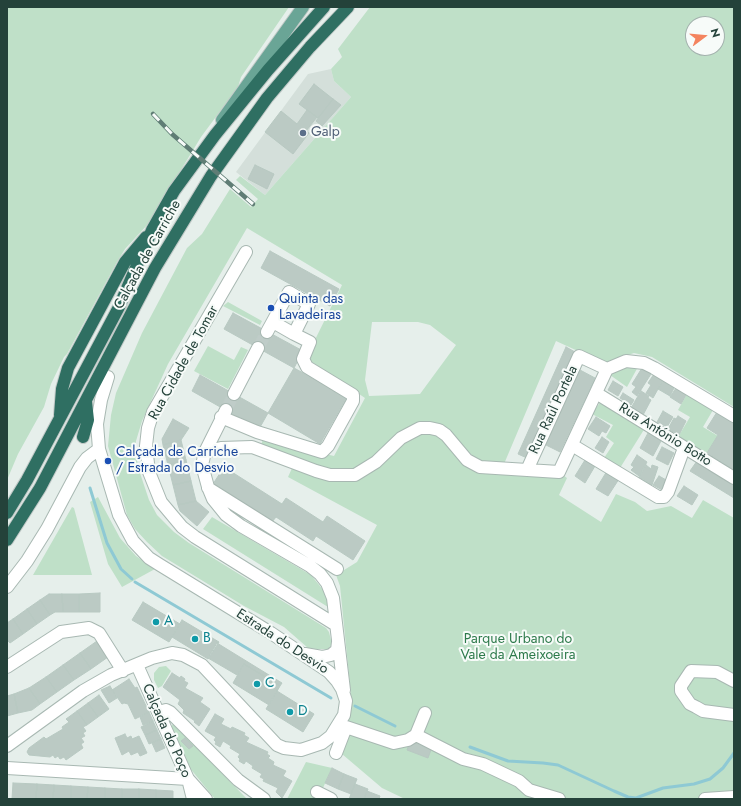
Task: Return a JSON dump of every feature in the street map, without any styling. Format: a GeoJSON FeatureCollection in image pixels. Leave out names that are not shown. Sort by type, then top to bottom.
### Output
{"type":"FeatureCollection","features":[{"type":"Feature","properties":{"kind":"highway","name":"Calçada de Carriche"},"geometry":{"type":"LineString","coordinates":[[7,513],[120,307],[152,230],[185,175],[215,135],[268,70],[324,7]]}},
{"type":"Feature","properties":{"kind":"highway","name":"Calçada de Carriche"},"geometry":{"type":"LineString","coordinates":[[7,540],[40,488],[178,229],[211,176],[245,128],[301,57],[348,7]]}},
{"type":"Feature","properties":{"kind":"highway"},"geometry":{"type":"LineString","coordinates":[[56,426],[60,414],[61,394],[66,374],[78,349],[125,262],[152,230]]}},
{"type":"Feature","properties":{"kind":"highway"},"geometry":{"type":"LineString","coordinates":[[108,378],[117,350],[134,310]]}},
{"type":"Feature","properties":{"kind":"highway"},"geometry":{"type":"LineString","coordinates":[[78,349],[75,367],[86,403],[88,420],[83,437]]}},
{"type":"Feature","properties":{"kind":"main road"},"geometry":{"type":"LineString","coordinates":[[215,135],[223,117],[303,7]]}},
{"type":"Feature","properties":{"kind":"street","name":"Rua Cidade de Tomar"},"geometry":{"type":"LineString","coordinates":[[246,252],[153,412],[148,428],[146,446],[149,472],[161,502],[182,527],[195,537],[336,625]]}},
{"type":"Feature","properties":{"kind":"street"},"geometry":{"type":"LineString","coordinates":[[7,746],[83,691],[157,656],[172,653],[183,655],[202,666],[277,745],[291,750],[312,748],[331,736],[342,721],[346,701],[333,598],[327,583],[320,574],[310,566],[241,526],[226,515],[213,499],[208,488],[202,465],[205,452],[224,413],[257,432],[322,452],[328,446],[353,401],[353,395],[307,367],[303,359],[310,342],[294,334],[270,327],[289,292],[309,304],[294,334]]}},
{"type":"Feature","properties":{"kind":"street"},"geometry":{"type":"LineString","coordinates":[[234,394],[258,348]]}},
{"type":"Feature","properties":{"kind":"street","name":"Rua Raúl Portela"},"geometry":{"type":"LineString","coordinates":[[527,470],[579,356],[607,368]]}},
{"type":"Feature","properties":{"kind":"street"},"geometry":{"type":"LineString","coordinates":[[205,452],[221,448],[252,447],[330,475],[355,475],[376,462],[401,438],[420,428],[430,428],[439,430],[446,435],[472,464],[480,467],[559,472],[607,368],[626,361],[644,363],[734,416]]}},
{"type":"Feature","properties":{"kind":"street","name":"Estrada do Desvio"},"geometry":{"type":"LineString","coordinates":[[108,378],[101,400],[97,424],[99,449],[119,515],[125,528],[141,550],[160,565],[329,672],[337,681],[346,701]]}},
{"type":"Feature","properties":{"kind":"street","name":"Rua António Botto"},"geometry":{"type":"LineString","coordinates":[[596,393],[734,478]]}},
{"type":"Feature","properties":{"kind":"street"},"geometry":{"type":"LineString","coordinates":[[572,445],[658,496],[664,497],[668,492],[684,448]]}},
{"type":"Feature","properties":{"kind":"street"},"geometry":{"type":"LineString","coordinates":[[7,587],[27,561],[47,529],[80,467],[87,458],[99,449]]}},
{"type":"Feature","properties":{"kind":"street"},"geometry":{"type":"LineString","coordinates":[[208,488],[337,569]]}},
{"type":"Feature","properties":{"kind":"street"},"geometry":{"type":"LineString","coordinates":[[7,667],[61,632],[89,628],[99,633],[123,671]]}},
{"type":"Feature","properties":{"kind":"street"},"geometry":{"type":"LineString","coordinates":[[302,654],[317,656],[331,655],[337,650],[338,641]]}},
{"type":"Feature","properties":{"kind":"street","name":"Calçada do Poço"},"geometry":{"type":"LineString","coordinates":[[137,665],[188,779],[193,799]]}},
{"type":"Feature","properties":{"kind":"street"},"geometry":{"type":"LineString","coordinates":[[734,681],[717,672],[692,671],[681,686],[682,691],[690,704],[696,708],[703,711],[734,715]]}},
{"type":"Feature","properties":{"kind":"street"},"geometry":{"type":"LineString","coordinates":[[159,712],[166,710],[173,715],[238,780],[264,799]]}},
{"type":"Feature","properties":{"kind":"street"},"geometry":{"type":"LineString","coordinates":[[336,752],[346,727],[394,743],[408,740],[416,735],[425,714]]}},
{"type":"Feature","properties":{"kind":"street"},"geometry":{"type":"LineString","coordinates":[[416,735],[463,759],[483,764],[519,781],[529,790],[558,799]]}},
{"type":"Feature","properties":{"kind":"street"},"geometry":{"type":"LineString","coordinates":[[7,768],[188,779],[206,799]]}},
{"type":"Feature","properties":{"kind":"street"},"geometry":{"type":"LineString","coordinates":[[317,792],[331,799]]}},
{"type":"Feature","properties":{"kind":"street"},"geometry":{"type":"LineString","coordinates":[[705,799],[734,797]]}},
{"type":"Feature","properties":{"kind":"shaded area"},"geometry":{"type":"Polygon","coordinates":[[[331,69],[334,81],[351,97],[265,195],[236,172],[308,74],[331,69]]]}},
{"type":"Feature","properties":{"kind":"green space"},"geometry":{"type":"Polygon","coordinates":[[[7,7],[289,7],[241,77],[238,87],[201,137],[148,224],[125,249],[117,262],[64,357],[51,384],[44,407],[18,454],[7,480],[7,7]]]}},
{"type":"Feature","properties":{"kind":"green space"},"geometry":{"type":"Polygon","coordinates":[[[370,7],[734,7],[734,407],[652,357],[634,353],[604,363],[556,341],[504,464],[479,462],[447,431],[433,425],[372,461],[348,471],[319,467],[261,445],[263,439],[334,456],[365,398],[306,358],[342,285],[247,228],[168,364],[142,421],[136,441],[138,467],[149,500],[157,515],[174,532],[189,543],[326,628],[329,632],[332,644],[328,649],[317,649],[308,648],[284,627],[244,606],[162,556],[147,542],[135,529],[127,515],[108,446],[111,415],[116,393],[142,333],[187,248],[202,234],[230,189],[251,207],[258,199],[236,180],[240,176],[265,195],[351,97],[334,81],[331,69],[342,57],[338,49],[370,7]],[[372,322],[365,380],[369,396],[420,394],[456,345],[430,325],[418,322],[372,322]]]}},
{"type":"Feature","properties":{"kind":"green space"},"geometry":{"type":"Polygon","coordinates":[[[228,302],[262,321],[260,325],[223,306],[228,302]]]}},
{"type":"Feature","properties":{"kind":"green space"},"geometry":{"type":"Polygon","coordinates":[[[208,346],[234,360],[241,347],[248,350],[228,389],[194,371],[208,346]]]}},
{"type":"Feature","properties":{"kind":"green space"},"geometry":{"type":"Polygon","coordinates":[[[639,365],[627,387],[610,375],[623,366],[639,365]]]}},
{"type":"Feature","properties":{"kind":"green space"},"geometry":{"type":"Polygon","coordinates":[[[687,394],[713,410],[703,427],[718,436],[706,455],[678,437],[690,417],[678,410],[687,394]]]}},
{"type":"Feature","properties":{"kind":"green space"},"geometry":{"type":"Polygon","coordinates":[[[601,401],[645,428],[620,468],[604,458],[614,443],[606,437],[613,425],[592,414],[601,401]]]}},
{"type":"Feature","properties":{"kind":"green space","name":"Parque Urbano do Vale da Ameixoeira"},"geometry":{"type":"Polygon","coordinates":[[[430,428],[467,460],[559,472],[567,478],[559,495],[601,522],[616,494],[635,502],[647,511],[671,506],[692,518],[703,500],[734,518],[734,799],[405,799],[382,788],[342,754],[340,744],[352,705],[340,586],[336,575],[357,562],[377,525],[288,477],[293,466],[357,479],[401,442],[430,428]]]}},
{"type":"Feature","properties":{"kind":"green space"},"geometry":{"type":"Polygon","coordinates":[[[98,497],[120,538],[136,556],[155,569],[122,587],[108,564],[90,502],[98,497]]]}},
{"type":"Feature","properties":{"kind":"green space"},"geometry":{"type":"Polygon","coordinates":[[[72,507],[74,508],[92,575],[33,575],[72,507]]]}},
{"type":"Feature","properties":{"kind":"green space"},"geometry":{"type":"Polygon","coordinates":[[[212,517],[311,575],[324,591],[329,602],[328,607],[203,529],[212,517]]]}},
{"type":"Feature","properties":{"kind":"green space"},"geometry":{"type":"Polygon","coordinates":[[[166,666],[171,671],[162,686],[158,688],[154,680],[154,673],[159,667],[166,666]]]}},
{"type":"Feature","properties":{"kind":"green space"},"geometry":{"type":"Polygon","coordinates":[[[173,724],[247,799],[215,799],[189,767],[171,727],[173,724]]]}},
{"type":"Feature","properties":{"kind":"green space"},"geometry":{"type":"Polygon","coordinates":[[[306,762],[332,768],[318,799],[287,799],[306,762]]]}},
{"type":"Feature","properties":{"kind":"building"},"geometry":{"type":"Polygon","coordinates":[[[314,84],[333,99],[318,118],[299,104],[314,84]]]}},
{"type":"Feature","properties":{"kind":"building"},"geometry":{"type":"Polygon","coordinates":[[[333,99],[341,105],[322,126],[316,121],[333,99]]]}},
{"type":"Feature","properties":{"kind":"building"},"geometry":{"type":"Polygon","coordinates":[[[307,110],[317,117],[306,131],[309,133],[293,154],[265,132],[281,111],[297,124],[307,110]]]}},
{"type":"Feature","properties":{"kind":"building"},"geometry":{"type":"Polygon","coordinates":[[[255,165],[274,174],[267,189],[248,179],[255,165]]]}},
{"type":"Feature","properties":{"kind":"building"},"geometry":{"type":"Polygon","coordinates":[[[270,251],[339,289],[330,306],[261,268],[270,251]]]}},
{"type":"Feature","properties":{"kind":"building"},"geometry":{"type":"Polygon","coordinates":[[[233,313],[303,351],[294,368],[224,329],[233,313]]]}},
{"type":"Feature","properties":{"kind":"building"},"geometry":{"type":"Polygon","coordinates":[[[566,347],[575,352],[527,458],[518,454],[566,347]]]}},
{"type":"Feature","properties":{"kind":"building"},"geometry":{"type":"Polygon","coordinates":[[[294,368],[347,397],[320,444],[268,413],[294,368]]]}},
{"type":"Feature","properties":{"kind":"building"},"geometry":{"type":"Polygon","coordinates":[[[642,368],[651,374],[637,396],[632,392],[636,387],[632,384],[642,368]]]}},
{"type":"Feature","properties":{"kind":"building"},"geometry":{"type":"Polygon","coordinates":[[[580,370],[595,378],[560,452],[544,444],[580,370]]]}},
{"type":"Feature","properties":{"kind":"building"},"geometry":{"type":"Polygon","coordinates":[[[654,374],[663,380],[653,398],[646,393],[651,385],[648,383],[654,374]]]}},
{"type":"Feature","properties":{"kind":"building"},"geometry":{"type":"Polygon","coordinates":[[[200,375],[268,413],[259,429],[192,391],[200,375]]]}},
{"type":"Feature","properties":{"kind":"building"},"geometry":{"type":"Polygon","coordinates":[[[613,381],[623,387],[618,396],[608,390],[613,381]]]}},
{"type":"Feature","properties":{"kind":"building"},"geometry":{"type":"Polygon","coordinates":[[[663,381],[674,388],[670,396],[658,389],[663,381]]]}},
{"type":"Feature","properties":{"kind":"building"},"geometry":{"type":"Polygon","coordinates":[[[676,388],[686,395],[681,404],[670,397],[676,388]]]}},
{"type":"Feature","properties":{"kind":"building"},"geometry":{"type":"Polygon","coordinates":[[[641,391],[649,396],[648,398],[651,400],[643,415],[631,408],[641,391]]]}},
{"type":"Feature","properties":{"kind":"building"},"geometry":{"type":"Polygon","coordinates":[[[623,393],[634,400],[631,405],[620,398],[623,393]]]}},
{"type":"Feature","properties":{"kind":"building"},"geometry":{"type":"Polygon","coordinates":[[[663,411],[673,417],[667,427],[657,422],[663,411]]]}},
{"type":"Feature","properties":{"kind":"building"},"geometry":{"type":"Polygon","coordinates":[[[717,412],[734,422],[734,470],[707,453],[718,435],[707,428],[717,412]]]}},
{"type":"Feature","properties":{"kind":"building"},"geometry":{"type":"Polygon","coordinates":[[[678,416],[686,421],[679,435],[668,429],[674,418],[676,419],[678,416]]]}},
{"type":"Feature","properties":{"kind":"building"},"geometry":{"type":"Polygon","coordinates":[[[596,417],[610,426],[606,433],[602,431],[599,436],[588,429],[596,417]]]}},
{"type":"Feature","properties":{"kind":"building"},"geometry":{"type":"Polygon","coordinates":[[[173,419],[189,428],[181,440],[163,445],[162,439],[173,419]]]}},
{"type":"Feature","properties":{"kind":"building"},"geometry":{"type":"Polygon","coordinates":[[[648,433],[661,441],[653,456],[640,448],[648,433]]]}},
{"type":"Feature","properties":{"kind":"building"},"geometry":{"type":"Polygon","coordinates":[[[602,437],[609,442],[603,453],[595,448],[602,437]]]}},
{"type":"Feature","properties":{"kind":"building"},"geometry":{"type":"Polygon","coordinates":[[[181,440],[186,460],[168,465],[163,445],[181,440]]]}},
{"type":"Feature","properties":{"kind":"building"},"geometry":{"type":"Polygon","coordinates":[[[662,447],[674,453],[668,465],[656,459],[662,447]]]}},
{"type":"Feature","properties":{"kind":"building"},"geometry":{"type":"Polygon","coordinates":[[[637,455],[647,462],[639,476],[631,470],[634,467],[631,465],[637,455]]]}},
{"type":"Feature","properties":{"kind":"building"},"geometry":{"type":"Polygon","coordinates":[[[186,460],[191,481],[173,485],[168,465],[186,460]]]}},
{"type":"Feature","properties":{"kind":"building"},"geometry":{"type":"Polygon","coordinates":[[[585,460],[595,466],[585,483],[575,476],[585,460]]]}},
{"type":"Feature","properties":{"kind":"building"},"geometry":{"type":"Polygon","coordinates":[[[697,461],[734,484],[734,498],[690,471],[697,461]]]}},
{"type":"Feature","properties":{"kind":"building"},"geometry":{"type":"Polygon","coordinates":[[[646,465],[651,469],[652,465],[658,467],[652,485],[639,477],[646,465]]]}},
{"type":"Feature","properties":{"kind":"building"},"geometry":{"type":"Polygon","coordinates":[[[224,467],[282,504],[286,498],[323,522],[327,516],[365,541],[353,560],[316,536],[313,541],[276,517],[272,522],[213,484],[224,467]]]}},
{"type":"Feature","properties":{"kind":"building"},"geometry":{"type":"Polygon","coordinates":[[[607,471],[619,479],[608,496],[596,489],[607,471]]]}},
{"type":"Feature","properties":{"kind":"building"},"geometry":{"type":"Polygon","coordinates":[[[659,476],[668,481],[664,491],[653,485],[659,476]]]}},
{"type":"Feature","properties":{"kind":"building"},"geometry":{"type":"Polygon","coordinates":[[[191,481],[196,501],[178,505],[173,485],[191,481]]]}},
{"type":"Feature","properties":{"kind":"building"},"geometry":{"type":"Polygon","coordinates":[[[684,486],[698,495],[692,505],[677,496],[684,486]]]}},
{"type":"Feature","properties":{"kind":"building"},"geometry":{"type":"Polygon","coordinates":[[[196,501],[209,512],[197,526],[180,511],[178,505],[196,501]]]}},
{"type":"Feature","properties":{"kind":"building"},"geometry":{"type":"Polygon","coordinates":[[[100,593],[100,612],[79,612],[79,594],[100,593]]]}},
{"type":"Feature","properties":{"kind":"building"},"geometry":{"type":"Polygon","coordinates":[[[49,594],[62,594],[63,612],[55,612],[50,615],[40,600],[49,594]]]}},
{"type":"Feature","properties":{"kind":"building"},"geometry":{"type":"Polygon","coordinates":[[[62,594],[79,594],[79,612],[63,612],[62,594]]]}},
{"type":"Feature","properties":{"kind":"building"},"geometry":{"type":"Polygon","coordinates":[[[40,600],[50,615],[37,624],[27,609],[40,600]]]}},
{"type":"Feature","properties":{"kind":"building","name":"A"},"geometry":{"type":"Polygon","coordinates":[[[143,602],[180,624],[169,642],[132,620],[143,602]]]}},
{"type":"Feature","properties":{"kind":"building"},"geometry":{"type":"Polygon","coordinates":[[[27,609],[37,624],[23,634],[13,619],[27,609]]]}},
{"type":"Feature","properties":{"kind":"building"},"geometry":{"type":"Polygon","coordinates":[[[13,619],[23,634],[10,643],[7,640],[7,623],[13,619]]]}},
{"type":"Feature","properties":{"kind":"building","name":"B"},"geometry":{"type":"Polygon","coordinates":[[[182,620],[219,642],[208,659],[172,637],[182,620]]]}},
{"type":"Feature","properties":{"kind":"building"},"geometry":{"type":"Polygon","coordinates":[[[97,641],[108,657],[91,669],[80,653],[97,641]]]}},
{"type":"Feature","properties":{"kind":"building"},"geometry":{"type":"Polygon","coordinates":[[[217,643],[282,683],[280,686],[244,664],[237,675],[208,658],[217,643]]]}},
{"type":"Feature","properties":{"kind":"building"},"geometry":{"type":"Polygon","coordinates":[[[80,653],[91,669],[74,680],[63,665],[80,653]]]}},
{"type":"Feature","properties":{"kind":"building","name":"C"},"geometry":{"type":"Polygon","coordinates":[[[244,664],[280,686],[269,705],[233,683],[244,664]]]}},
{"type":"Feature","properties":{"kind":"building"},"geometry":{"type":"Polygon","coordinates":[[[63,665],[74,680],[57,692],[46,677],[63,665]]]}},
{"type":"Feature","properties":{"kind":"building"},"geometry":{"type":"Polygon","coordinates":[[[172,673],[185,679],[184,681],[188,683],[185,688],[203,698],[200,702],[210,709],[199,726],[194,722],[195,721],[183,713],[184,710],[178,704],[180,700],[163,687],[172,673]]]}},
{"type":"Feature","properties":{"kind":"building"},"geometry":{"type":"Polygon","coordinates":[[[46,677],[57,692],[40,704],[29,688],[46,677]]]}},
{"type":"Feature","properties":{"kind":"building"},"geometry":{"type":"Polygon","coordinates":[[[129,679],[135,688],[137,687],[149,712],[135,719],[128,704],[122,704],[112,690],[129,679]]]}},
{"type":"Feature","properties":{"kind":"building"},"geometry":{"type":"Polygon","coordinates":[[[110,686],[117,698],[109,703],[101,690],[110,686]]]}},
{"type":"Feature","properties":{"kind":"building"},"geometry":{"type":"Polygon","coordinates":[[[29,688],[40,704],[32,710],[18,713],[14,694],[29,688]]]}},
{"type":"Feature","properties":{"kind":"building","name":"D"},"geometry":{"type":"Polygon","coordinates":[[[277,691],[314,714],[303,732],[266,709],[277,691]]]}},
{"type":"Feature","properties":{"kind":"building"},"geometry":{"type":"Polygon","coordinates":[[[14,694],[18,713],[7,716],[7,696],[14,694]]]}},
{"type":"Feature","properties":{"kind":"building"},"geometry":{"type":"Polygon","coordinates":[[[99,695],[109,709],[98,717],[88,703],[99,695]]]}},
{"type":"Feature","properties":{"kind":"building"},"geometry":{"type":"Polygon","coordinates":[[[88,703],[98,717],[87,725],[77,711],[88,703]]]}},
{"type":"Feature","properties":{"kind":"building"},"geometry":{"type":"Polygon","coordinates":[[[77,711],[87,725],[83,727],[86,731],[83,733],[85,736],[81,738],[84,742],[81,744],[83,748],[66,760],[64,757],[60,759],[58,756],[55,758],[53,755],[50,757],[29,755],[27,752],[29,748],[44,737],[46,739],[63,729],[62,727],[69,722],[66,719],[77,711]]]}},
{"type":"Feature","properties":{"kind":"building"},"geometry":{"type":"Polygon","coordinates":[[[149,712],[153,721],[143,725],[140,717],[149,712]]]}},
{"type":"Feature","properties":{"kind":"building"},"geometry":{"type":"Polygon","coordinates":[[[215,714],[224,719],[221,724],[245,733],[244,735],[249,738],[246,742],[268,752],[267,754],[270,756],[268,758],[274,762],[273,765],[286,771],[283,776],[292,781],[282,798],[276,792],[278,788],[263,781],[264,779],[260,777],[262,774],[252,768],[253,766],[246,761],[244,764],[239,761],[240,759],[238,757],[240,754],[230,748],[231,746],[223,741],[220,747],[215,744],[216,742],[214,740],[216,737],[205,731],[215,714]]]}},
{"type":"Feature","properties":{"kind":"building"},"geometry":{"type":"Polygon","coordinates":[[[153,721],[157,730],[145,735],[141,727],[153,721]]]}},
{"type":"Feature","properties":{"kind":"building"},"geometry":{"type":"Polygon","coordinates":[[[157,730],[161,739],[149,744],[145,735],[157,730]]]}},
{"type":"Feature","properties":{"kind":"building"},"geometry":{"type":"Polygon","coordinates":[[[125,734],[127,738],[131,736],[132,739],[139,736],[147,753],[140,756],[138,752],[131,755],[129,751],[122,755],[115,738],[125,734]]]}},
{"type":"Feature","properties":{"kind":"building"},"geometry":{"type":"Polygon","coordinates":[[[185,738],[193,746],[189,749],[181,741],[185,738]]]}},
{"type":"Feature","properties":{"kind":"building"},"geometry":{"type":"Polygon","coordinates":[[[161,739],[165,748],[156,752],[152,743],[161,739]]]}},
{"type":"Feature","properties":{"kind":"building"},"geometry":{"type":"Polygon","coordinates":[[[411,739],[432,747],[428,758],[407,750],[411,739]]]}},
{"type":"Feature","properties":{"kind":"building"},"geometry":{"type":"Polygon","coordinates":[[[332,768],[344,774],[338,789],[325,783],[332,768]]]}},
{"type":"Feature","properties":{"kind":"building"},"geometry":{"type":"Polygon","coordinates":[[[344,774],[357,779],[351,794],[338,789],[344,774]]]}},
{"type":"Feature","properties":{"kind":"building"},"geometry":{"type":"Polygon","coordinates":[[[13,783],[37,784],[36,799],[12,799],[13,783]]]}},
{"type":"Feature","properties":{"kind":"building"},"geometry":{"type":"Polygon","coordinates":[[[37,784],[54,785],[53,799],[36,799],[37,784]]]}},
{"type":"Feature","properties":{"kind":"building"},"geometry":{"type":"Polygon","coordinates":[[[355,784],[368,789],[364,799],[349,799],[355,784]]]}},
{"type":"Feature","properties":{"kind":"building"},"geometry":{"type":"Polygon","coordinates":[[[54,785],[71,786],[71,799],[53,799],[54,785]]]}},
{"type":"Feature","properties":{"kind":"building"},"geometry":{"type":"Polygon","coordinates":[[[71,786],[88,787],[87,799],[71,799],[71,786]]]}},
{"type":"Feature","properties":{"kind":"building"},"geometry":{"type":"Polygon","coordinates":[[[88,787],[105,788],[105,799],[87,799],[88,787]]]}},
{"type":"Feature","properties":{"kind":"building"},"geometry":{"type":"Polygon","coordinates":[[[105,788],[122,789],[122,799],[105,799],[105,788]]]}},
{"type":"Feature","properties":{"kind":"building"},"geometry":{"type":"Polygon","coordinates":[[[122,789],[139,789],[139,799],[122,799],[122,789]]]}},
{"type":"Feature","properties":{"kind":"building"},"geometry":{"type":"Polygon","coordinates":[[[139,789],[156,790],[156,799],[139,799],[139,789]]]}},
{"type":"Feature","properties":{"kind":"building"},"geometry":{"type":"Polygon","coordinates":[[[156,790],[173,791],[173,799],[156,799],[156,790]]]}},
{"type":"Feature","properties":{"kind":"building"},"geometry":{"type":"Polygon","coordinates":[[[367,791],[380,796],[379,799],[364,799],[367,791]]]}},
{"type":"Feature","properties":{"kind":"waterway"},"geometry":{"type":"LineString","coordinates":[[90,488],[107,543],[121,569],[132,579]]}},
{"type":"Feature","properties":{"kind":"waterway"},"geometry":{"type":"LineString","coordinates":[[135,582],[331,698]]}},
{"type":"Feature","properties":{"kind":"waterway"},"geometry":{"type":"LineString","coordinates":[[355,706],[395,726]]}},
{"type":"Feature","properties":{"kind":"waterway"},"geometry":{"type":"LineString","coordinates":[[470,747],[508,761],[558,765],[628,797],[636,798],[663,788],[694,784],[710,779],[723,768],[734,753]]}},
{"type":"Feature","properties":{"kind":"tunnel"},"geometry":{"type":"LineString","coordinates":[[258,348],[267,332]]}},
{"type":"Feature","properties":{"kind":"tunnel"},"geometry":{"type":"LineString","coordinates":[[226,410],[234,394]]}},
{"type":"Feature","properties":{"kind":"railway"},"geometry":{"type":"LineString","coordinates":[[153,114],[172,134],[253,204]]}},
{"type":"Feature","properties":{"kind":"place","name":"Galp"},"geometry":{"type":"Point","coordinates":[303,133]}},
{"type":"Feature","properties":{"kind":"place","name":"Quinta das Lavadeiras"},"geometry":{"type":"Point","coordinates":[271,308]}},
{"type":"Feature","properties":{"kind":"place","name":"Calçada de Carriche / Estrada do Desvio"},"geometry":{"type":"Point","coordinates":[108,461]}},
{"type":"Feature","properties":{"kind":"place","name":"A"},"geometry":{"type":"Point","coordinates":[156,622]}},
{"type":"Feature","properties":{"kind":"place","name":"B"},"geometry":{"type":"Point","coordinates":[195,639]}},
{"type":"Feature","properties":{"kind":"place","name":"C"},"geometry":{"type":"Point","coordinates":[257,684]}},
{"type":"Feature","properties":{"kind":"place","name":"D"},"geometry":{"type":"Point","coordinates":[290,712]}}]}
